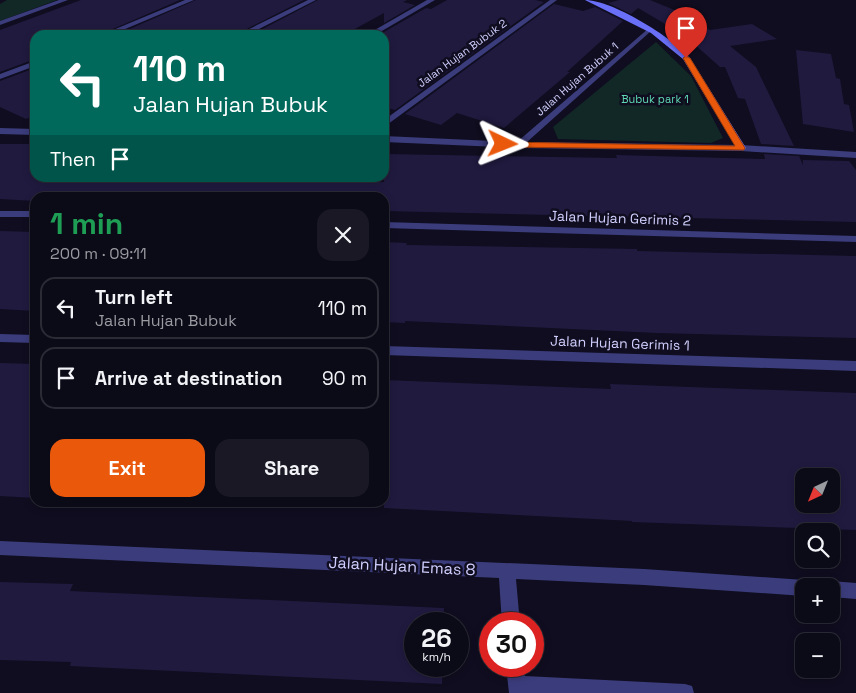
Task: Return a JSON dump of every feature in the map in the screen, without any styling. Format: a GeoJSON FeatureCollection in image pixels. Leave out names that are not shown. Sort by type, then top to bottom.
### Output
{"type":"FeatureCollection","features":[{"type":"Feature","properties":{"kind":"street"},"geometry":{"type":"LineString","coordinates":[[0,23],[65,0]]}},
{"type":"Feature","properties":{"kind":"street"},"geometry":{"type":"LineString","coordinates":[[117,30],[191,0]]}},
{"type":"Feature","properties":{"kind":"street"},"geometry":{"type":"LineString","coordinates":[[251,30],[313,0]]}},
{"type":"Feature","properties":{"kind":"street"},"geometry":{"type":"LineString","coordinates":[[379,30],[432,0]]}},
{"type":"Feature","properties":{"kind":"street","name":"Jalan Hujan Bubuk 2"},"geometry":{"type":"LineString","coordinates":[[389,120],[554,0]]}},
{"type":"Feature","properties":{"kind":"street"},"geometry":{"type":"LineString","coordinates":[[588,0],[649,30],[675,46],[686,58],[741,148]]}},
{"type":"Feature","properties":{"kind":"street","name":"Jalan Hujan Bubuk 1"},"geometry":{"type":"LineString","coordinates":[[519,145],[649,30]]}},
{"type":"Feature","properties":{"kind":"street"},"geometry":{"type":"LineString","coordinates":[[0,77],[30,65]]}},
{"type":"Feature","properties":{"kind":"street"},"geometry":{"type":"LineString","coordinates":[[0,131],[30,132]]}},
{"type":"Feature","properties":{"kind":"street"},"geometry":{"type":"LineString","coordinates":[[389,139],[519,145],[741,148],[856,155]]}},
{"type":"Feature","properties":{"kind":"street"},"geometry":{"type":"LineString","coordinates":[[0,214],[30,214]]}},
{"type":"Feature","properties":{"kind":"street","name":"Jalan Hujan Gerimis 2"},"geometry":{"type":"LineString","coordinates":[[389,225],[856,239]]}},
{"type":"Feature","properties":{"kind":"street"},"geometry":{"type":"LineString","coordinates":[[0,338],[30,339]]}},
{"type":"Feature","properties":{"kind":"street","name":"Jalan Hujan Gerimis 1"},"geometry":{"type":"LineString","coordinates":[[389,350],[856,366]]}},
{"type":"Feature","properties":{"kind":"street","name":"Jalan Hujan Emas 8"},"geometry":{"type":"LineString","coordinates":[[0,548],[507,571],[795,587]]}},
{"type":"Feature","properties":{"kind":"street"},"geometry":{"type":"LineString","coordinates":[[507,571],[510,612]]}},
{"type":"Feature","properties":{"kind":"street"},"geometry":{"type":"LineString","coordinates":[[840,590],[856,591]]}},
{"type":"Feature","properties":{"kind":"street"},"geometry":{"type":"LineString","coordinates":[[517,689],[685,693]]}},
{"type":"Feature","properties":{"kind":"green space"},"geometry":{"type":"Polygon","coordinates":[[[7,0],[57,0],[0,21],[0,4],[7,0]]]}},
{"type":"Feature","properties":{"kind":"green space","name":"Bubuk park 1"},"geometry":{"type":"Polygon","coordinates":[[[656,42],[691,76],[723,138],[711,143],[558,139],[553,127],[656,42]]]}},
{"type":"Feature","properties":{"kind":"building"},"geometry":{"type":"Polygon","coordinates":[[[81,0],[180,0],[111,30],[30,30],[30,61],[0,72],[0,30],[81,0]]]}},
{"type":"Feature","properties":{"kind":"building"},"geometry":{"type":"Polygon","coordinates":[[[196,0],[304,0],[245,30],[127,30],[196,0]]]}},
{"type":"Feature","properties":{"kind":"building"},"geometry":{"type":"Polygon","coordinates":[[[318,0],[407,0],[403,2],[415,5],[384,23],[384,13],[353,30],[261,30],[318,0]]]}},
{"type":"Feature","properties":{"kind":"building"},"geometry":{"type":"Polygon","coordinates":[[[447,0],[535,0],[544,2],[395,110],[389,108],[388,30],[426,8],[431,9],[447,0]]]}},
{"type":"Feature","properties":{"kind":"building"},"geometry":{"type":"Polygon","coordinates":[[[619,0],[650,0],[672,9],[710,30],[752,24],[777,39],[730,46],[756,67],[794,146],[761,144],[745,99],[738,98],[725,67],[720,67],[684,35],[638,8],[631,14],[608,3],[619,0]]]}},
{"type":"Feature","properties":{"kind":"building"},"geometry":{"type":"Polygon","coordinates":[[[554,4],[583,11],[595,7],[623,21],[567,72],[570,72],[504,128],[457,113],[441,125],[405,114],[554,4]]]}},
{"type":"Feature","properties":{"kind":"building"},"geometry":{"type":"Polygon","coordinates":[[[796,50],[831,54],[836,78],[840,79],[844,104],[849,105],[854,132],[803,124],[796,50]]]}},
{"type":"Feature","properties":{"kind":"building"},"geometry":{"type":"Polygon","coordinates":[[[30,70],[30,117],[26,119],[0,107],[0,81],[30,70]]]}},
{"type":"Feature","properties":{"kind":"building"},"geometry":{"type":"Polygon","coordinates":[[[0,144],[30,144],[30,182],[389,182],[389,154],[617,158],[616,155],[765,159],[764,154],[799,156],[803,165],[803,160],[849,161],[856,170],[856,222],[389,211],[389,192],[30,192],[30,201],[0,199],[0,144]]]}},
{"type":"Feature","properties":{"kind":"building"},"geometry":{"type":"Polygon","coordinates":[[[0,231],[30,232],[30,311],[0,309],[0,231]]]}},
{"type":"Feature","properties":{"kind":"building"},"geometry":{"type":"Polygon","coordinates":[[[389,242],[407,243],[406,245],[637,249],[637,251],[856,256],[856,338],[657,333],[405,321],[405,323],[389,322],[389,242]]]}},
{"type":"Feature","properties":{"kind":"building"},"geometry":{"type":"Polygon","coordinates":[[[0,363],[30,364],[30,498],[0,496],[0,363]]]}},
{"type":"Feature","properties":{"kind":"building"},"geometry":{"type":"Polygon","coordinates":[[[389,380],[611,389],[610,384],[856,393],[856,530],[840,529],[840,523],[795,523],[795,528],[632,522],[384,508],[389,507],[389,380]]]}},
{"type":"Feature","properties":{"kind":"building"},"geometry":{"type":"Polygon","coordinates":[[[0,582],[73,584],[70,591],[444,608],[444,612],[404,612],[404,677],[442,677],[442,684],[70,666],[71,662],[0,660],[0,582]]]}},
{"type":"Feature","properties":{"kind":"route"},"geometry":{"type":"LineString","coordinates":[[503,144],[741,148],[686,58]]}}]}
